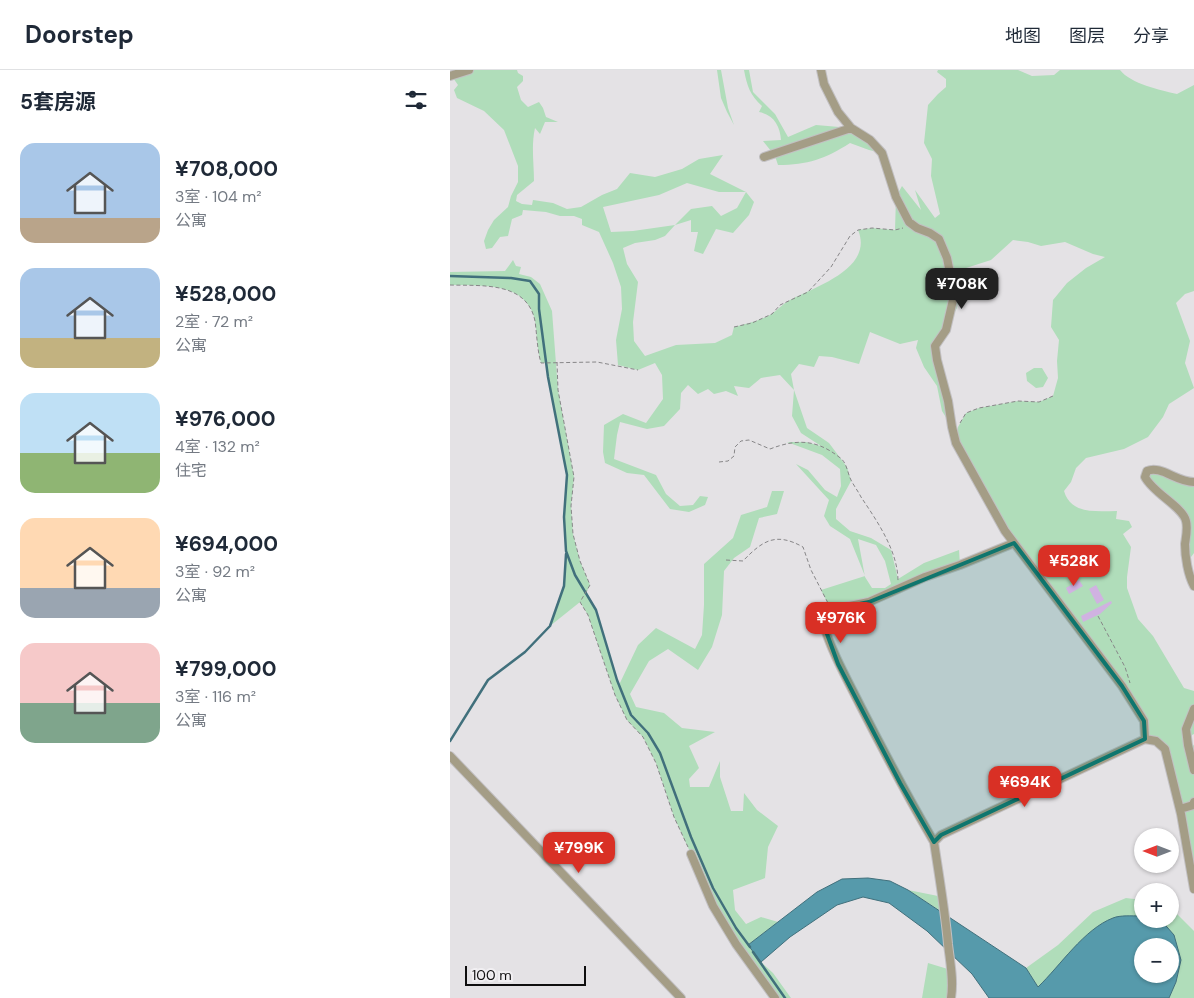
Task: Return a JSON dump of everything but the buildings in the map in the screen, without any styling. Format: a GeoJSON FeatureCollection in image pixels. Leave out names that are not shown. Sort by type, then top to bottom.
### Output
{"type":"FeatureCollection","features":[{"type":"Feature","properties":{"kind":"street"},"geometry":{"type":"LineString","coordinates":[[450,76],[469,70]]}},
{"type":"Feature","properties":{"kind":"street"},"geometry":{"type":"LineString","coordinates":[[821,70],[824,84],[838,112],[851,128],[870,140],[882,153],[896,197],[909,222],[938,239],[947,258],[952,278],[953,300],[946,330],[935,346],[956,443],[992,511],[1122,686],[1144,721],[1144,739]]}},
{"type":"Feature","properties":{"kind":"street"},"geometry":{"type":"LineString","coordinates":[[764,157],[851,128]]}},
{"type":"Feature","properties":{"kind":"street"},"geometry":{"type":"LineString","coordinates":[[1194,482],[1177,479],[1153,468],[1147,471],[1144,477],[1148,484],[1181,512],[1186,520],[1185,547],[1191,580],[1194,586]]}},
{"type":"Feature","properties":{"kind":"street"},"geometry":{"type":"LineString","coordinates":[[951,998],[951,970],[943,897],[934,842],[900,783],[829,643],[823,623],[831,610],[870,602],[1014,543]]}},
{"type":"Feature","properties":{"kind":"street"},"geometry":{"type":"LineString","coordinates":[[1194,709],[1186,729],[1194,770]]}},
{"type":"Feature","properties":{"kind":"street"},"geometry":{"type":"LineString","coordinates":[[934,842],[941,835],[1144,739],[1156,741],[1165,749],[1180,809],[1194,889]]}},
{"type":"Feature","properties":{"kind":"street"},"geometry":{"type":"LineString","coordinates":[[450,756],[681,998]]}},
{"type":"Feature","properties":{"kind":"street"},"geometry":{"type":"LineString","coordinates":[[1180,809],[1194,802]]}},
{"type":"Feature","properties":{"kind":"street"},"geometry":{"type":"LineString","coordinates":[[691,854],[713,906],[731,936],[775,998]]}},
{"type":"Feature","properties":{"kind":"path"},"geometry":{"type":"LineString","coordinates":[[734,328],[752,323],[772,314],[780,305],[808,292],[831,268],[850,236],[858,230],[872,228],[895,230],[913,225]]}},
{"type":"Feature","properties":{"kind":"path"},"geometry":{"type":"LineString","coordinates":[[450,285],[495,286],[518,294],[528,304],[534,319],[541,363],[597,362],[638,370]]}},
{"type":"Feature","properties":{"kind":"path"},"geometry":{"type":"LineString","coordinates":[[557,362],[558,390],[574,477],[571,506],[574,534],[580,561],[590,585],[580,602],[588,615],[616,695],[627,720],[643,737],[656,762],[674,817],[691,854]]}},
{"type":"Feature","properties":{"kind":"path"},"geometry":{"type":"LineString","coordinates":[[958,427],[966,413],[979,408],[1018,401],[1039,402],[1053,396]]}},
{"type":"Feature","properties":{"kind":"path"},"geometry":{"type":"LineString","coordinates":[[719,462],[728,461],[734,456],[735,447],[741,441],[749,440],[770,449],[787,442],[806,442],[823,447],[841,458],[847,467],[851,481],[891,550],[898,574],[898,590]]}},
{"type":"Feature","properties":{"kind":"path"},"geometry":{"type":"LineString","coordinates":[[726,560],[743,561],[754,549],[770,539],[790,540],[803,546],[811,570],[831,610]]}},
{"type":"Feature","properties":{"kind":"path"},"geometry":{"type":"LineString","coordinates":[[1098,616],[1125,666],[1132,690]]}},
{"type":"Feature","properties":{"kind":"highlighted area"},"geometry":{"type":"Polygon","coordinates":[[[1014,543],[1122,686],[1144,721],[1145,739],[941,835],[934,842],[900,783],[838,664],[823,623],[831,610],[869,602],[1014,543]]]}},
{"type":"Feature","properties":{"kind":"green space"},"geometry":{"type":"Polygon","coordinates":[[[469,70],[517,70],[523,76],[523,81],[517,87],[521,100],[528,107],[539,102],[546,117],[558,122],[545,122],[540,134],[535,128],[533,148],[534,181],[517,195],[516,201],[522,204],[532,205],[533,200],[553,203],[567,209],[581,207],[617,189],[630,173],[655,177],[682,169],[699,159],[723,155],[710,174],[746,192],[719,192],[687,183],[659,195],[603,207],[611,232],[675,225],[665,236],[655,240],[635,243],[623,248],[627,264],[638,282],[633,322],[634,341],[645,356],[676,345],[715,343],[732,335],[734,327],[770,315],[789,301],[840,274],[851,265],[858,255],[861,243],[858,230],[872,228],[895,230],[896,197],[902,186],[921,210],[915,190],[935,218],[940,214],[931,176],[932,159],[924,143],[928,105],[946,87],[946,79],[937,72],[938,70],[1018,70],[1032,76],[1054,75],[1060,70],[1120,70],[1138,83],[1177,94],[1194,85],[1194,291],[1185,294],[1176,303],[1190,341],[1185,363],[1194,388],[1169,404],[1163,417],[1148,437],[1124,449],[1086,458],[1076,468],[1071,482],[1064,491],[1067,499],[1079,508],[1093,511],[1117,511],[1116,519],[1129,521],[1132,527],[1123,534],[1131,547],[1127,588],[1138,619],[1153,636],[1184,688],[1194,691],[1194,734],[1192,735],[1192,743],[1194,746],[1194,889],[1165,749],[1145,739],[1144,721],[1005,531],[956,443],[958,427],[966,413],[979,408],[1018,401],[1039,402],[1053,396],[1058,378],[1059,340],[1051,327],[1053,300],[1067,283],[1086,268],[1105,257],[1065,242],[1041,246],[1013,240],[991,260],[963,269],[957,308],[935,346],[952,427],[942,411],[937,386],[924,367],[916,348],[918,340],[900,344],[870,332],[859,364],[832,357],[819,356],[814,367],[799,364],[791,374],[794,390],[780,375],[761,378],[749,388],[734,386],[738,396],[726,391],[714,394],[708,389],[698,394],[688,385],[681,393],[680,409],[664,426],[647,429],[620,422],[614,459],[656,475],[666,494],[680,506],[693,505],[700,496],[708,497],[705,505],[689,512],[670,509],[644,475],[627,473],[605,463],[603,452],[604,425],[623,414],[646,423],[663,399],[662,375],[655,363],[638,370],[618,365],[616,340],[622,309],[621,287],[599,232],[582,225],[582,219],[574,216],[560,216],[546,212],[523,210],[522,215],[512,219],[508,236],[500,237],[492,248],[486,249],[484,241],[488,230],[494,220],[508,207],[518,182],[518,166],[504,130],[484,111],[457,98],[454,90],[458,85],[451,75],[469,70]]]}},
{"type":"Feature","properties":{"kind":"green space"},"geometry":{"type":"Polygon","coordinates":[[[717,70],[721,70],[728,108],[734,125],[721,98],[717,70]]]}},
{"type":"Feature","properties":{"kind":"green space"},"geometry":{"type":"Polygon","coordinates":[[[744,70],[749,70],[753,92],[775,114],[788,137],[816,125],[851,128],[882,153],[850,143],[816,160],[798,164],[778,165],[775,156],[763,141],[781,140],[779,130],[772,118],[759,112],[762,106],[750,90],[744,70]]]}},
{"type":"Feature","properties":{"kind":"green space"},"geometry":{"type":"Polygon","coordinates":[[[746,192],[754,202],[749,215],[733,233],[716,229],[703,254],[694,251],[698,232],[691,232],[691,220],[675,225],[691,209],[712,206],[721,216],[737,208],[746,192]]]}},
{"type":"Feature","properties":{"kind":"green space"},"geometry":{"type":"Polygon","coordinates":[[[513,260],[516,266],[521,267],[519,274],[531,277],[540,284],[552,311],[558,390],[574,477],[571,506],[573,534],[580,561],[590,585],[586,593],[596,610],[619,685],[638,645],[656,628],[695,649],[702,635],[704,564],[733,538],[741,515],[767,507],[772,491],[784,491],[777,514],[759,518],[750,547],[734,558],[724,571],[722,615],[712,647],[698,670],[668,649],[649,661],[630,694],[636,707],[664,713],[682,728],[715,732],[689,746],[699,768],[689,779],[690,787],[709,787],[720,761],[720,777],[731,811],[743,811],[744,793],[757,810],[778,826],[768,847],[765,878],[733,890],[735,910],[746,924],[761,917],[778,922],[748,945],[761,962],[773,973],[791,998],[775,998],[736,944],[674,817],[656,763],[643,737],[627,720],[615,695],[588,615],[580,602],[550,626],[564,586],[566,551],[564,517],[567,475],[546,363],[541,363],[535,321],[530,308],[523,299],[513,292],[488,286],[450,285],[450,272],[505,271],[513,260]]]}},
{"type":"Feature","properties":{"kind":"green space"},"geometry":{"type":"Polygon","coordinates":[[[1034,368],[1042,368],[1048,378],[1043,387],[1036,388],[1027,381],[1026,373],[1034,368]]]}},
{"type":"Feature","properties":{"kind":"green space"},"geometry":{"type":"Polygon","coordinates":[[[794,390],[807,428],[829,443],[847,467],[851,481],[836,509],[836,519],[850,531],[871,538],[891,550],[898,579],[924,563],[959,550],[960,565],[894,591],[831,610],[821,590],[865,576],[872,588],[885,588],[891,584],[885,561],[876,545],[858,539],[865,575],[850,539],[830,526],[824,516],[829,500],[796,464],[808,470],[825,490],[837,497],[841,486],[840,469],[822,455],[787,442],[806,442],[821,446],[801,433],[792,416],[794,390]]]}},
{"type":"Feature","properties":{"kind":"green space"},"geometry":{"type":"Polygon","coordinates":[[[1147,471],[1194,482],[1194,553],[1188,561],[1186,520],[1148,484],[1147,471]]]}},
{"type":"Feature","properties":{"kind":"green space"},"geometry":{"type":"Polygon","coordinates":[[[908,890],[943,897],[945,914],[908,890]]]}},
{"type":"Feature","properties":{"kind":"green space"},"geometry":{"type":"Polygon","coordinates":[[[1126,898],[1134,899],[1134,920],[1055,971],[1038,987],[1026,968],[1058,945],[1093,912],[1126,898]]]}},
{"type":"Feature","properties":{"kind":"green space"},"geometry":{"type":"Polygon","coordinates":[[[1179,916],[1194,931],[1194,998],[1169,998],[1176,983],[1179,983],[1181,960],[1179,956],[1179,938],[1170,938],[1165,928],[1179,928],[1179,916]]]}},
{"type":"Feature","properties":{"kind":"green space"},"geometry":{"type":"Polygon","coordinates":[[[928,963],[951,970],[951,998],[922,998],[928,963]]]}},
{"type":"Feature","properties":{"kind":"water"},"geometry":{"type":"Polygon","coordinates":[[[868,878],[890,881],[908,890],[1026,968],[1038,987],[1092,930],[1113,918],[1134,916],[1134,928],[1168,928],[1175,938],[1134,938],[1134,983],[1176,983],[1169,998],[989,998],[972,974],[927,931],[889,903],[863,897],[837,905],[790,937],[761,962],[748,945],[817,892],[842,879],[868,878]]]}},
{"type":"Feature","properties":{"kind":"water"},"geometry":{"type":"Polygon","coordinates":[[[1179,953],[1181,960],[1179,969],[1179,953]]]}},
{"type":"Feature","properties":{"kind":"waterway"},"geometry":{"type":"LineString","coordinates":[[450,276],[511,278],[530,281],[539,294],[539,309],[548,377],[567,475],[564,517],[566,551],[575,575],[596,610],[617,680],[631,715],[648,733],[660,753],[691,837],[713,888],[736,928],[750,947]]}},
{"type":"Feature","properties":{"kind":"waterway"},"geometry":{"type":"LineString","coordinates":[[450,741],[488,680],[525,652],[550,626],[564,586],[566,554]]}},
{"type":"Feature","properties":{"kind":"waterway"},"geometry":{"type":"LineString","coordinates":[[753,952],[785,998]]}}]}
